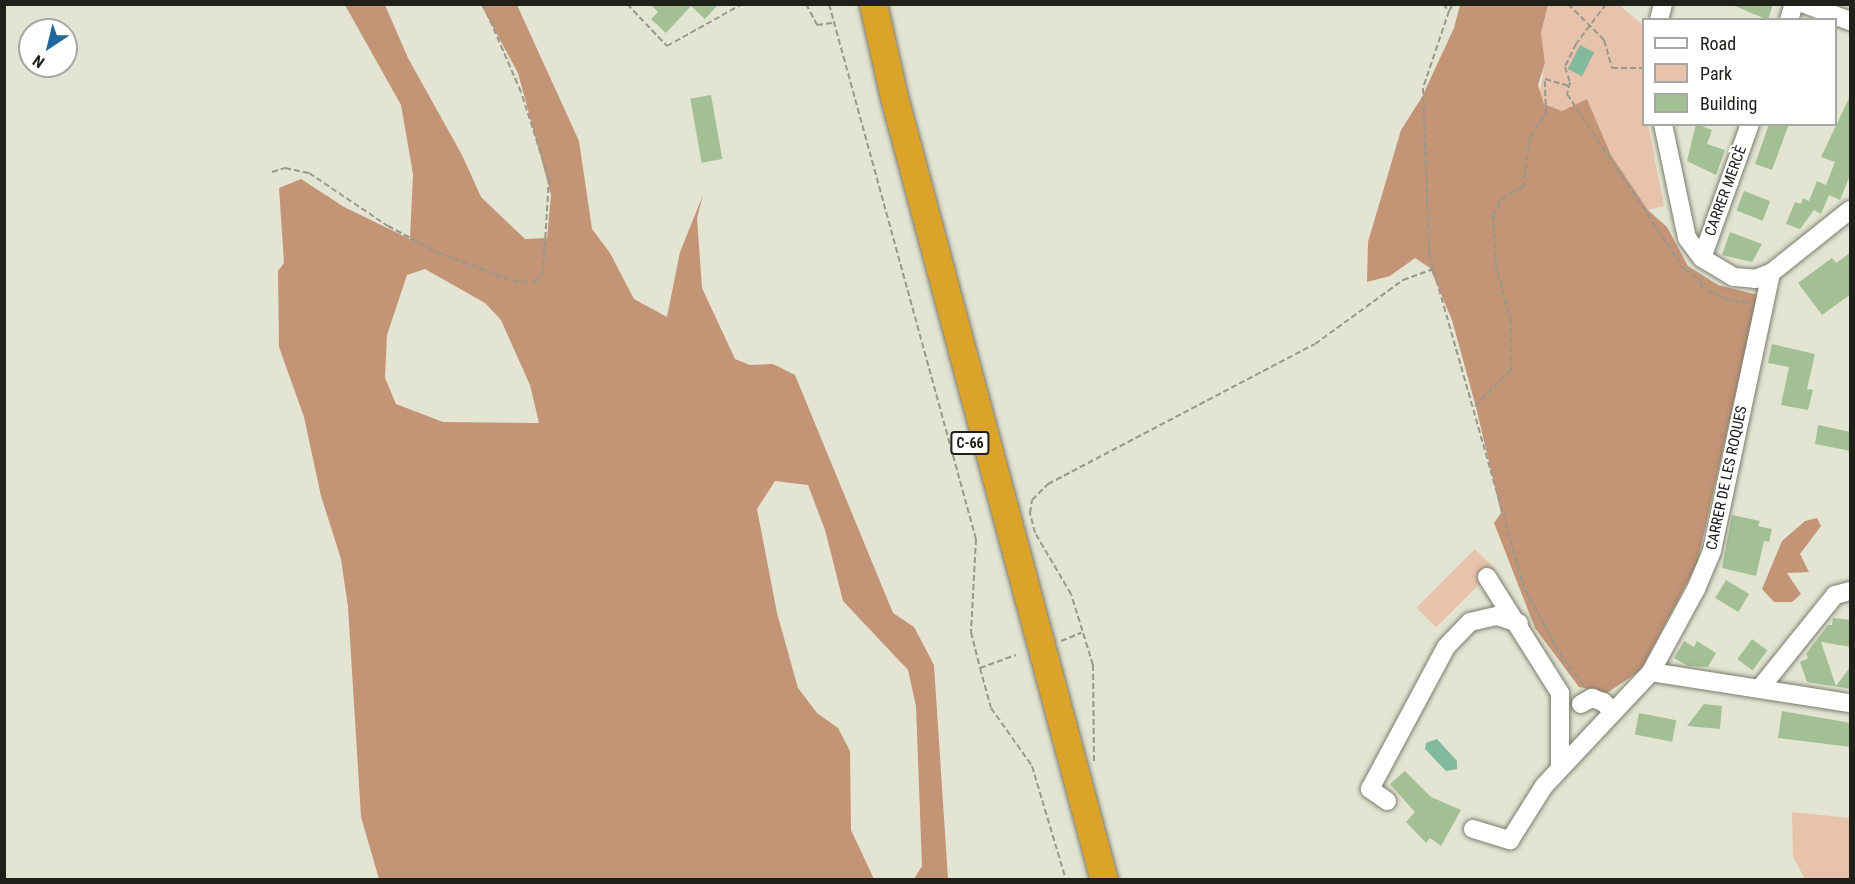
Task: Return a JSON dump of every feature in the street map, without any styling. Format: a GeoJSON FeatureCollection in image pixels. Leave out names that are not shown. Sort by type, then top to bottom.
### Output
{"type":"FeatureCollection","features":[{"type":"Feature","properties":{"kind":"highway","name":"C-66"},"geometry":{"type":"LineString","coordinates":[[857,4],[879,101],[1087,879]]}},
{"type":"Feature","properties":{"kind":"highway","name":"C-66"},"geometry":{"type":"LineString","coordinates":[[873,4],[894,97],[1104,879]]}},
{"type":"Feature","properties":{"kind":"street"},"geometry":{"type":"LineString","coordinates":[[1805,4],[1851,21]]}},
{"type":"Feature","properties":{"kind":"street"},"geometry":{"type":"LineString","coordinates":[[1663,126],[1683,227],[1706,262],[1744,279],[1771,273],[1851,210]]}},
{"type":"Feature","properties":{"kind":"street","name":"CARRER MERCÈ"},"geometry":{"type":"LineString","coordinates":[[1706,262],[1749,126]]}},
{"type":"Feature","properties":{"kind":"street","name":"CARRER DE LES ROQUES"},"geometry":{"type":"LineString","coordinates":[[1473,829],[1510,840],[1560,768],[1651,672],[1696,589],[1712,551],[1771,273]]}},
{"type":"Feature","properties":{"kind":"street"},"geometry":{"type":"LineString","coordinates":[[1487,577],[1519,623],[1560,693],[1560,768]]}},
{"type":"Feature","properties":{"kind":"street"},"geometry":{"type":"LineString","coordinates":[[1761,687],[1835,595],[1851,591]]}},
{"type":"Feature","properties":{"kind":"street"},"geometry":{"type":"LineString","coordinates":[[1387,801],[1370,789],[1446,647],[1470,622],[1497,616],[1519,623]]}},
{"type":"Feature","properties":{"kind":"street"},"geometry":{"type":"LineString","coordinates":[[1651,672],[1761,687],[1851,703]]}},
{"type":"Feature","properties":{"kind":"street"},"geometry":{"type":"LineString","coordinates":[[1586,701],[1604,702],[1613,711]]}},
{"type":"Feature","properties":{"kind":"path"},"geometry":{"type":"LineString","coordinates":[[272,172],[285,168],[309,173],[388,226],[437,252],[513,281],[535,282],[543,274],[549,179],[521,92],[483,4]]}},
{"type":"Feature","properties":{"kind":"path"},"geometry":{"type":"LineString","coordinates":[[627,4],[667,46],[742,4]]}},
{"type":"Feature","properties":{"kind":"path"},"geometry":{"type":"LineString","coordinates":[[806,4],[817,25],[832,23]]}},
{"type":"Feature","properties":{"kind":"path"},"geometry":{"type":"LineString","coordinates":[[829,4],[832,23],[976,539],[970,632],[992,708],[1032,766],[1066,879]]}},
{"type":"Feature","properties":{"kind":"path"},"geometry":{"type":"LineString","coordinates":[[1443,4],[1449,11]]}},
{"type":"Feature","properties":{"kind":"path"},"geometry":{"type":"LineString","coordinates":[[1453,4],[1424,88],[1426,208],[1434,270],[1475,406],[1525,590],[1586,701]]}},
{"type":"Feature","properties":{"kind":"path"},"geometry":{"type":"LineString","coordinates":[[1568,4],[1590,30],[1604,40],[1612,68],[1642,68]]}},
{"type":"Feature","properties":{"kind":"path"},"geometry":{"type":"LineString","coordinates":[[1606,4],[1590,30],[1582,35],[1565,68],[1570,86],[1567,94],[1684,269],[1701,281]]}},
{"type":"Feature","properties":{"kind":"path"},"geometry":{"type":"LineString","coordinates":[[1475,406],[1511,370],[1511,322],[1496,266],[1493,215],[1502,198],[1523,187],[1530,137],[1546,114],[1545,79],[1570,86]]}},
{"type":"Feature","properties":{"kind":"path"},"geometry":{"type":"LineString","coordinates":[[1706,262],[1700,286],[1724,299],[1764,303]]}},
{"type":"Feature","properties":{"kind":"path"},"geometry":{"type":"LineString","coordinates":[[1094,763],[1093,665],[1081,633],[1071,594],[1035,533],[1030,513],[1032,500],[1048,484],[1316,344],[1402,280],[1434,270]]}},
{"type":"Feature","properties":{"kind":"path"},"geometry":{"type":"LineString","coordinates":[[1055,644],[1081,633]]}},
{"type":"Feature","properties":{"kind":"path"},"geometry":{"type":"LineString","coordinates":[[980,668],[1016,655]]}},
{"type":"Feature","properties":{"kind":"green space"},"geometry":{"type":"Polygon","coordinates":[[[1548,5],[1619,5],[1642,24],[1642,126],[1648,126],[1664,206],[1648,210],[1611,155],[1587,99],[1562,111],[1544,104],[1539,97],[1545,63],[1541,33],[1548,5]]]}},
{"type":"Feature","properties":{"kind":"green space"},"geometry":{"type":"Polygon","coordinates":[[[1475,549],[1495,569],[1436,627],[1416,608],[1475,549]]]}},
{"type":"Feature","properties":{"kind":"green space"},"geometry":{"type":"Polygon","coordinates":[[[1792,812],[1850,818],[1850,879],[1805,879],[1793,857],[1792,812]]]}},
{"type":"Feature","properties":{"kind":"shaded area"},"geometry":{"type":"Polygon","coordinates":[[[345,5],[385,5],[408,58],[462,155],[481,197],[525,239],[547,238],[551,195],[518,73],[481,5],[517,5],[579,141],[592,229],[610,253],[634,299],[667,317],[680,252],[703,195],[697,218],[702,288],[735,359],[750,365],[773,364],[795,375],[893,613],[914,627],[934,665],[948,879],[914,879],[922,866],[916,706],[908,670],[843,601],[825,530],[808,485],[775,481],[757,509],[777,613],[798,688],[817,713],[838,728],[850,751],[851,830],[874,879],[379,879],[361,817],[348,607],[341,559],[321,496],[304,417],[279,347],[278,271],[284,263],[279,188],[301,179],[344,207],[410,239],[413,174],[401,105],[345,5]],[[425,269],[407,275],[387,335],[385,378],[396,404],[443,422],[539,423],[530,385],[501,320],[485,303],[425,269]]]}},
{"type":"Feature","properties":{"kind":"shaded area"},"geometry":{"type":"Polygon","coordinates":[[[1460,5],[1548,5],[1541,33],[1545,63],[1538,85],[1544,104],[1562,111],[1587,99],[1611,155],[1648,210],[1667,227],[1688,266],[1718,285],[1758,295],[1697,564],[1641,670],[1607,693],[1579,687],[1535,628],[1494,523],[1501,513],[1476,407],[1452,320],[1430,268],[1415,258],[1390,276],[1367,282],[1368,242],[1401,130],[1422,97],[1454,28],[1460,5]]]}},
{"type":"Feature","properties":{"kind":"shaded area"},"geometry":{"type":"Polygon","coordinates":[[[1580,45],[1594,52],[1582,76],[1568,69],[1580,45]]]}},
{"type":"Feature","properties":{"kind":"shaded area"},"geometry":{"type":"Polygon","coordinates":[[[1817,518],[1821,526],[1800,554],[1809,572],[1787,573],[1801,594],[1792,602],[1774,602],[1762,589],[1782,541],[1805,521],[1817,518]]]}},
{"type":"Feature","properties":{"kind":"shaded area"},"geometry":{"type":"Polygon","coordinates":[[[1437,739],[1457,761],[1457,769],[1446,771],[1425,749],[1426,743],[1437,739]]]}},
{"type":"Feature","properties":{"kind":"building"},"geometry":{"type":"Polygon","coordinates":[[[650,4],[719,4],[705,19],[691,6],[666,33],[651,19],[658,12],[650,4]]]}},
{"type":"Feature","properties":{"kind":"building"},"geometry":{"type":"Polygon","coordinates":[[[1730,4],[1773,4],[1769,18],[1763,18],[1730,4]]]}},
{"type":"Feature","properties":{"kind":"building"},"geometry":{"type":"Polygon","coordinates":[[[1851,94],[1851,173],[1840,200],[1829,195],[1821,214],[1814,210],[1800,229],[1786,224],[1795,202],[1801,204],[1803,198],[1809,201],[1817,181],[1826,185],[1835,162],[1821,157],[1851,94]]]}},
{"type":"Feature","properties":{"kind":"building"},"geometry":{"type":"Polygon","coordinates":[[[711,95],[722,159],[702,163],[690,99],[711,95]]]}},
{"type":"Feature","properties":{"kind":"building"},"geometry":{"type":"Polygon","coordinates":[[[1696,126],[1712,130],[1707,144],[1725,150],[1716,175],[1687,161],[1696,126]]]}},
{"type":"Feature","properties":{"kind":"building"},"geometry":{"type":"Polygon","coordinates":[[[1768,126],[1788,126],[1772,170],[1755,164],[1768,126]]]}},
{"type":"Feature","properties":{"kind":"building"},"geometry":{"type":"Polygon","coordinates":[[[1744,191],[1770,201],[1763,221],[1736,211],[1744,191]]]}},
{"type":"Feature","properties":{"kind":"building"},"geometry":{"type":"Polygon","coordinates":[[[1730,232],[1762,244],[1752,262],[1722,255],[1730,232]]]}},
{"type":"Feature","properties":{"kind":"building"},"geometry":{"type":"Polygon","coordinates":[[[1851,252],[1851,294],[1822,315],[1798,283],[1832,258],[1836,263],[1851,252]]]}},
{"type":"Feature","properties":{"kind":"building"},"geometry":{"type":"Polygon","coordinates":[[[1772,344],[1815,354],[1807,389],[1813,390],[1808,410],[1781,405],[1789,367],[1768,363],[1772,344]]]}},
{"type":"Feature","properties":{"kind":"building"},"geometry":{"type":"Polygon","coordinates":[[[1818,425],[1851,432],[1851,451],[1815,444],[1818,425]]]}},
{"type":"Feature","properties":{"kind":"building"},"geometry":{"type":"Polygon","coordinates":[[[1732,515],[1760,521],[1758,526],[1772,529],[1769,542],[1764,541],[1756,576],[1722,568],[1732,515]]]}},
{"type":"Feature","properties":{"kind":"building"},"geometry":{"type":"Polygon","coordinates":[[[1726,580],[1749,594],[1738,612],[1715,598],[1726,580]]]}},
{"type":"Feature","properties":{"kind":"building"},"geometry":{"type":"Polygon","coordinates":[[[1833,618],[1851,620],[1851,647],[1821,642],[1836,686],[1851,666],[1851,689],[1807,682],[1800,662],[1808,658],[1806,654],[1828,625],[1832,625],[1833,618]]]}},
{"type":"Feature","properties":{"kind":"building"},"geometry":{"type":"Polygon","coordinates":[[[1752,639],[1767,650],[1753,670],[1737,659],[1752,639]]]}},
{"type":"Feature","properties":{"kind":"building"},"geometry":{"type":"Polygon","coordinates":[[[1684,641],[1694,647],[1697,641],[1716,653],[1708,667],[1688,666],[1674,658],[1684,641]]]}},
{"type":"Feature","properties":{"kind":"building"},"geometry":{"type":"Polygon","coordinates":[[[1704,704],[1722,706],[1720,729],[1687,726],[1704,704]]]}},
{"type":"Feature","properties":{"kind":"building"},"geometry":{"type":"Polygon","coordinates":[[[1782,711],[1851,723],[1851,747],[1778,738],[1782,711]]]}},
{"type":"Feature","properties":{"kind":"building"},"geometry":{"type":"Polygon","coordinates":[[[1639,713],[1676,720],[1672,742],[1635,735],[1639,713]]]}},
{"type":"Feature","properties":{"kind":"building"},"geometry":{"type":"Polygon","coordinates":[[[1405,771],[1431,797],[1461,810],[1441,846],[1430,838],[1426,843],[1406,822],[1415,812],[1390,784],[1405,771]]]}}]}
